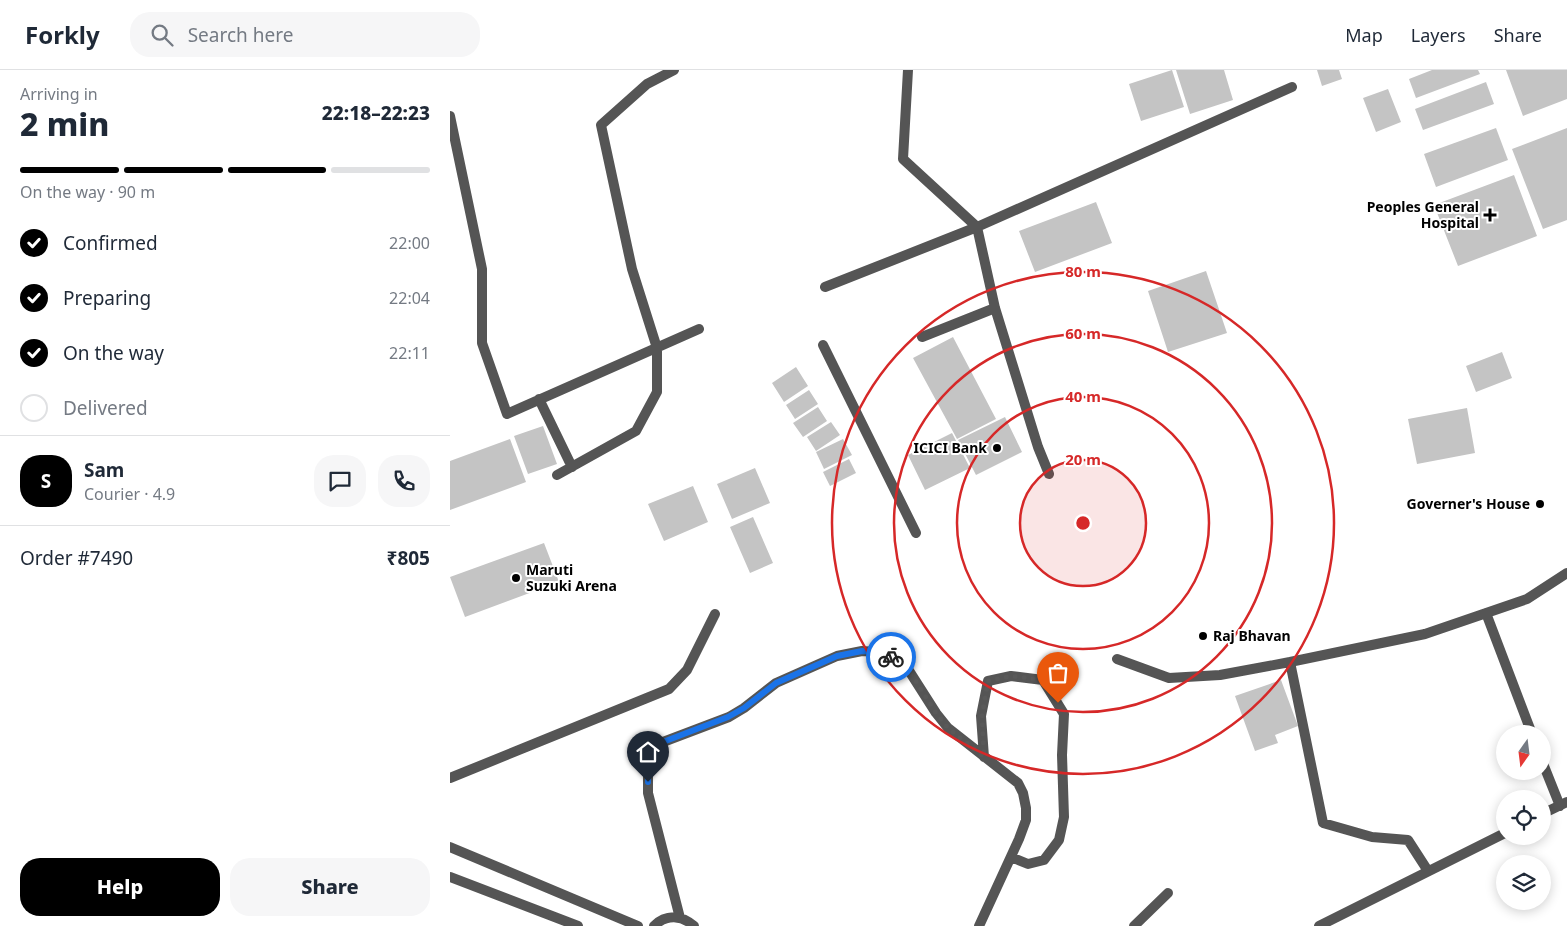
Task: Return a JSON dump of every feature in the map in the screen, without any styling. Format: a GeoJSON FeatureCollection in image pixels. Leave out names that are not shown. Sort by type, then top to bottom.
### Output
{"type":"FeatureCollection","features":[{"type":"Feature","properties":{"kind":"street"},"geometry":{"type":"LineString","coordinates":[[558,475],[636,431],[658,392],[656,348],[632,269],[601,124],[647,84],[674,70]]}},
{"type":"Feature","properties":{"kind":"street"},"geometry":{"type":"LineString","coordinates":[[908,70],[903,159],[977,227],[995,308],[1038,447],[1049,474]]}},
{"type":"Feature","properties":{"kind":"street"},"geometry":{"type":"LineString","coordinates":[[826,287],[977,227],[1292,87]]}},
{"type":"Feature","properties":{"kind":"street"},"geometry":{"type":"LineString","coordinates":[[450,116],[482,269],[482,343],[506,414],[699,329]]}},
{"type":"Feature","properties":{"kind":"street"},"geometry":{"type":"LineString","coordinates":[[922,337],[995,308]]}},
{"type":"Feature","properties":{"kind":"street"},"geometry":{"type":"LineString","coordinates":[[823,345],[916,532]]}},
{"type":"Feature","properties":{"kind":"street"},"geometry":{"type":"LineString","coordinates":[[539,399],[572,467]]}},
{"type":"Feature","properties":{"kind":"street"},"geometry":{"type":"LineString","coordinates":[[1117,659],[1169,678],[1220,675],[1290,662],[1425,634],[1527,599],[1567,573]]}},
{"type":"Feature","properties":{"kind":"street"},"geometry":{"type":"LineString","coordinates":[[1486,613],[1529,725]]}},
{"type":"Feature","properties":{"kind":"street"},"geometry":{"type":"LineString","coordinates":[[450,778],[669,689],[687,670],[715,614]]}},
{"type":"Feature","properties":{"kind":"street"},"geometry":{"type":"LineString","coordinates":[[680,918],[648,793],[648,770],[652,754],[663,742],[728,717],[744,708],[776,683],[837,656],[862,651],[876,652],[891,657],[906,666],[936,713],[948,728],[1018,783],[1026,808],[1026,820],[1020,839],[979,926]]}},
{"type":"Feature","properties":{"kind":"street"},"geometry":{"type":"LineString","coordinates":[[1290,662],[1323,823],[1372,837],[1408,840],[1428,871]]}},
{"type":"Feature","properties":{"kind":"street"},"geometry":{"type":"LineString","coordinates":[[984,757],[982,716],[988,681],[1011,676],[1044,680],[1064,714],[1062,755],[1064,816],[1059,840],[1044,860],[1028,864],[1011,857]]}},
{"type":"Feature","properties":{"kind":"street"},"geometry":{"type":"LineString","coordinates":[[1551,779],[1563,804],[1551,810]]}},
{"type":"Feature","properties":{"kind":"street"},"geometry":{"type":"LineString","coordinates":[[1319,926],[1496,837]]}},
{"type":"Feature","properties":{"kind":"street"},"geometry":{"type":"LineString","coordinates":[[450,847],[638,926]]}},
{"type":"Feature","properties":{"kind":"street"},"geometry":{"type":"LineString","coordinates":[[450,877],[578,926]]}},
{"type":"Feature","properties":{"kind":"street"},"geometry":{"type":"LineString","coordinates":[[1134,926],[1168,894]]}},
{"type":"Feature","properties":{"kind":"street"},"geometry":{"type":"LineString","coordinates":[[654,926],[662,920],[671,917],[689,921],[694,926]]}},
{"type":"Feature","properties":{"kind":"building"},"geometry":{"type":"Polygon","coordinates":[[[1172,70],[1184,107],[1141,121],[1129,84],[1172,70]]]}},
{"type":"Feature","properties":{"kind":"building"},"geometry":{"type":"Polygon","coordinates":[[[1176,70],[1224,70],[1233,100],[1190,114],[1176,70]]]}},
{"type":"Feature","properties":{"kind":"building"},"geometry":{"type":"Polygon","coordinates":[[[1317,70],[1339,70],[1342,79],[1322,86],[1317,70]]]}},
{"type":"Feature","properties":{"kind":"building"},"geometry":{"type":"Polygon","coordinates":[[[1432,70],[1478,70],[1480,74],[1416,98],[1409,79],[1432,70]]]}},
{"type":"Feature","properties":{"kind":"building"},"geometry":{"type":"Polygon","coordinates":[[[1506,70],[1567,70],[1567,99],[1523,116],[1506,70]]]}},
{"type":"Feature","properties":{"kind":"building"},"geometry":{"type":"Polygon","coordinates":[[[1486,82],[1494,104],[1423,130],[1415,109],[1486,82]]]}},
{"type":"Feature","properties":{"kind":"building"},"geometry":{"type":"Polygon","coordinates":[[[1388,89],[1401,122],[1376,132],[1363,98],[1388,89]]]}},
{"type":"Feature","properties":{"kind":"building"},"geometry":{"type":"Polygon","coordinates":[[[1496,128],[1508,160],[1436,187],[1424,154],[1496,128]]]}},
{"type":"Feature","properties":{"kind":"building"},"geometry":{"type":"Polygon","coordinates":[[[1567,128],[1567,220],[1543,229],[1512,149],[1567,128]]]}},
{"type":"Feature","properties":{"kind":"building"},"geometry":{"type":"Polygon","coordinates":[[[1514,175],[1537,236],[1458,266],[1434,205],[1514,175]]]}},
{"type":"Feature","properties":{"kind":"building"},"geometry":{"type":"Polygon","coordinates":[[[1096,202],[1112,243],[1035,272],[1019,231],[1096,202]]]}},
{"type":"Feature","properties":{"kind":"building"},"geometry":{"type":"Polygon","coordinates":[[[1206,271],[1227,333],[1168,352],[1148,291],[1206,271]]]}},
{"type":"Feature","properties":{"kind":"building"},"geometry":{"type":"Polygon","coordinates":[[[953,337],[996,419],[957,439],[913,358],[953,337]]]}},
{"type":"Feature","properties":{"kind":"building"},"geometry":{"type":"Polygon","coordinates":[[[1502,352],[1512,378],[1476,392],[1466,366],[1502,352]]]}},
{"type":"Feature","properties":{"kind":"building"},"geometry":{"type":"Polygon","coordinates":[[[796,367],[808,386],[784,402],[772,383],[796,367]]]}},
{"type":"Feature","properties":{"kind":"building"},"geometry":{"type":"Polygon","coordinates":[[[809,390],[818,404],[795,419],[786,405],[809,390]]]}},
{"type":"Feature","properties":{"kind":"building"},"geometry":{"type":"Polygon","coordinates":[[[818,407],[827,421],[803,437],[793,423],[818,407]]]}},
{"type":"Feature","properties":{"kind":"building"},"geometry":{"type":"Polygon","coordinates":[[[1467,408],[1475,453],[1417,464],[1408,419],[1467,408]]]}},
{"type":"Feature","properties":{"kind":"building"},"geometry":{"type":"Polygon","coordinates":[[[1005,417],[1022,452],[976,475],[958,440],[1005,417]]]}},
{"type":"Feature","properties":{"kind":"building"},"geometry":{"type":"Polygon","coordinates":[[[831,422],[840,435],[816,451],[807,437],[831,422]]]}},
{"type":"Feature","properties":{"kind":"building"},"geometry":{"type":"Polygon","coordinates":[[[543,426],[557,464],[528,474],[514,436],[543,426]]]}},
{"type":"Feature","properties":{"kind":"building"},"geometry":{"type":"Polygon","coordinates":[[[952,433],[970,468],[925,490],[908,455],[952,433]]]}},
{"type":"Feature","properties":{"kind":"building"},"geometry":{"type":"Polygon","coordinates":[[[510,439],[526,482],[450,510],[450,461],[510,439]]]}},
{"type":"Feature","properties":{"kind":"building"},"geometry":{"type":"Polygon","coordinates":[[[843,439],[852,455],[824,469],[816,452],[843,439]]]}},
{"type":"Feature","properties":{"kind":"building"},"geometry":{"type":"Polygon","coordinates":[[[849,459],[856,473],[830,486],[823,472],[849,459]]]}},
{"type":"Feature","properties":{"kind":"building"},"geometry":{"type":"Polygon","coordinates":[[[755,468],[770,503],[732,519],[717,484],[755,468]]]}},
{"type":"Feature","properties":{"kind":"building"},"geometry":{"type":"Polygon","coordinates":[[[693,486],[708,522],[664,541],[648,504],[693,486]]]}},
{"type":"Feature","properties":{"kind":"building"},"geometry":{"type":"Polygon","coordinates":[[[753,517],[773,563],[750,573],[730,527],[753,517]]]}},
{"type":"Feature","properties":{"kind":"building"},"geometry":{"type":"Polygon","coordinates":[[[544,543],[559,582],[465,617],[450,577],[544,543]]]}},
{"type":"Feature","properties":{"kind":"building"},"geometry":{"type":"Polygon","coordinates":[[[1281,680],[1298,726],[1275,735],[1278,743],[1255,751],[1235,696],[1281,680]]]}},
{"type":"Feature","properties":{"kind":"way so far"},"geometry":{"type":"LineString","coordinates":[[891,657],[906,666],[936,713],[948,728],[984,757],[982,716],[988,681],[1011,676],[1044,680],[1058,703]]}},
{"type":"Feature","properties":{"kind":"place","name":"Peoples General Hospital"},"geometry":{"type":"Point","coordinates":[1490,215]}},
{"type":"Feature","properties":{"kind":"place","name":"ICICI Bank"},"geometry":{"type":"Point","coordinates":[997,448]}},
{"type":"Feature","properties":{"kind":"place","name":"Governer's House"},"geometry":{"type":"Point","coordinates":[1540,504]}},
{"type":"Feature","properties":{"kind":"place","name":"Maruti Suzuki Arena"},"geometry":{"type":"Point","coordinates":[516,578]}},
{"type":"Feature","properties":{"kind":"place","name":"Raj Bhavan"},"geometry":{"type":"Point","coordinates":[1203,636]}},
{"type":"Feature","properties":{"kind":"route"},"geometry":{"type":"LineString","coordinates":[[648,782],[648,770],[652,754],[663,742],[728,717],[744,708],[776,683],[837,656],[862,651],[876,652],[891,657]]}}]}
